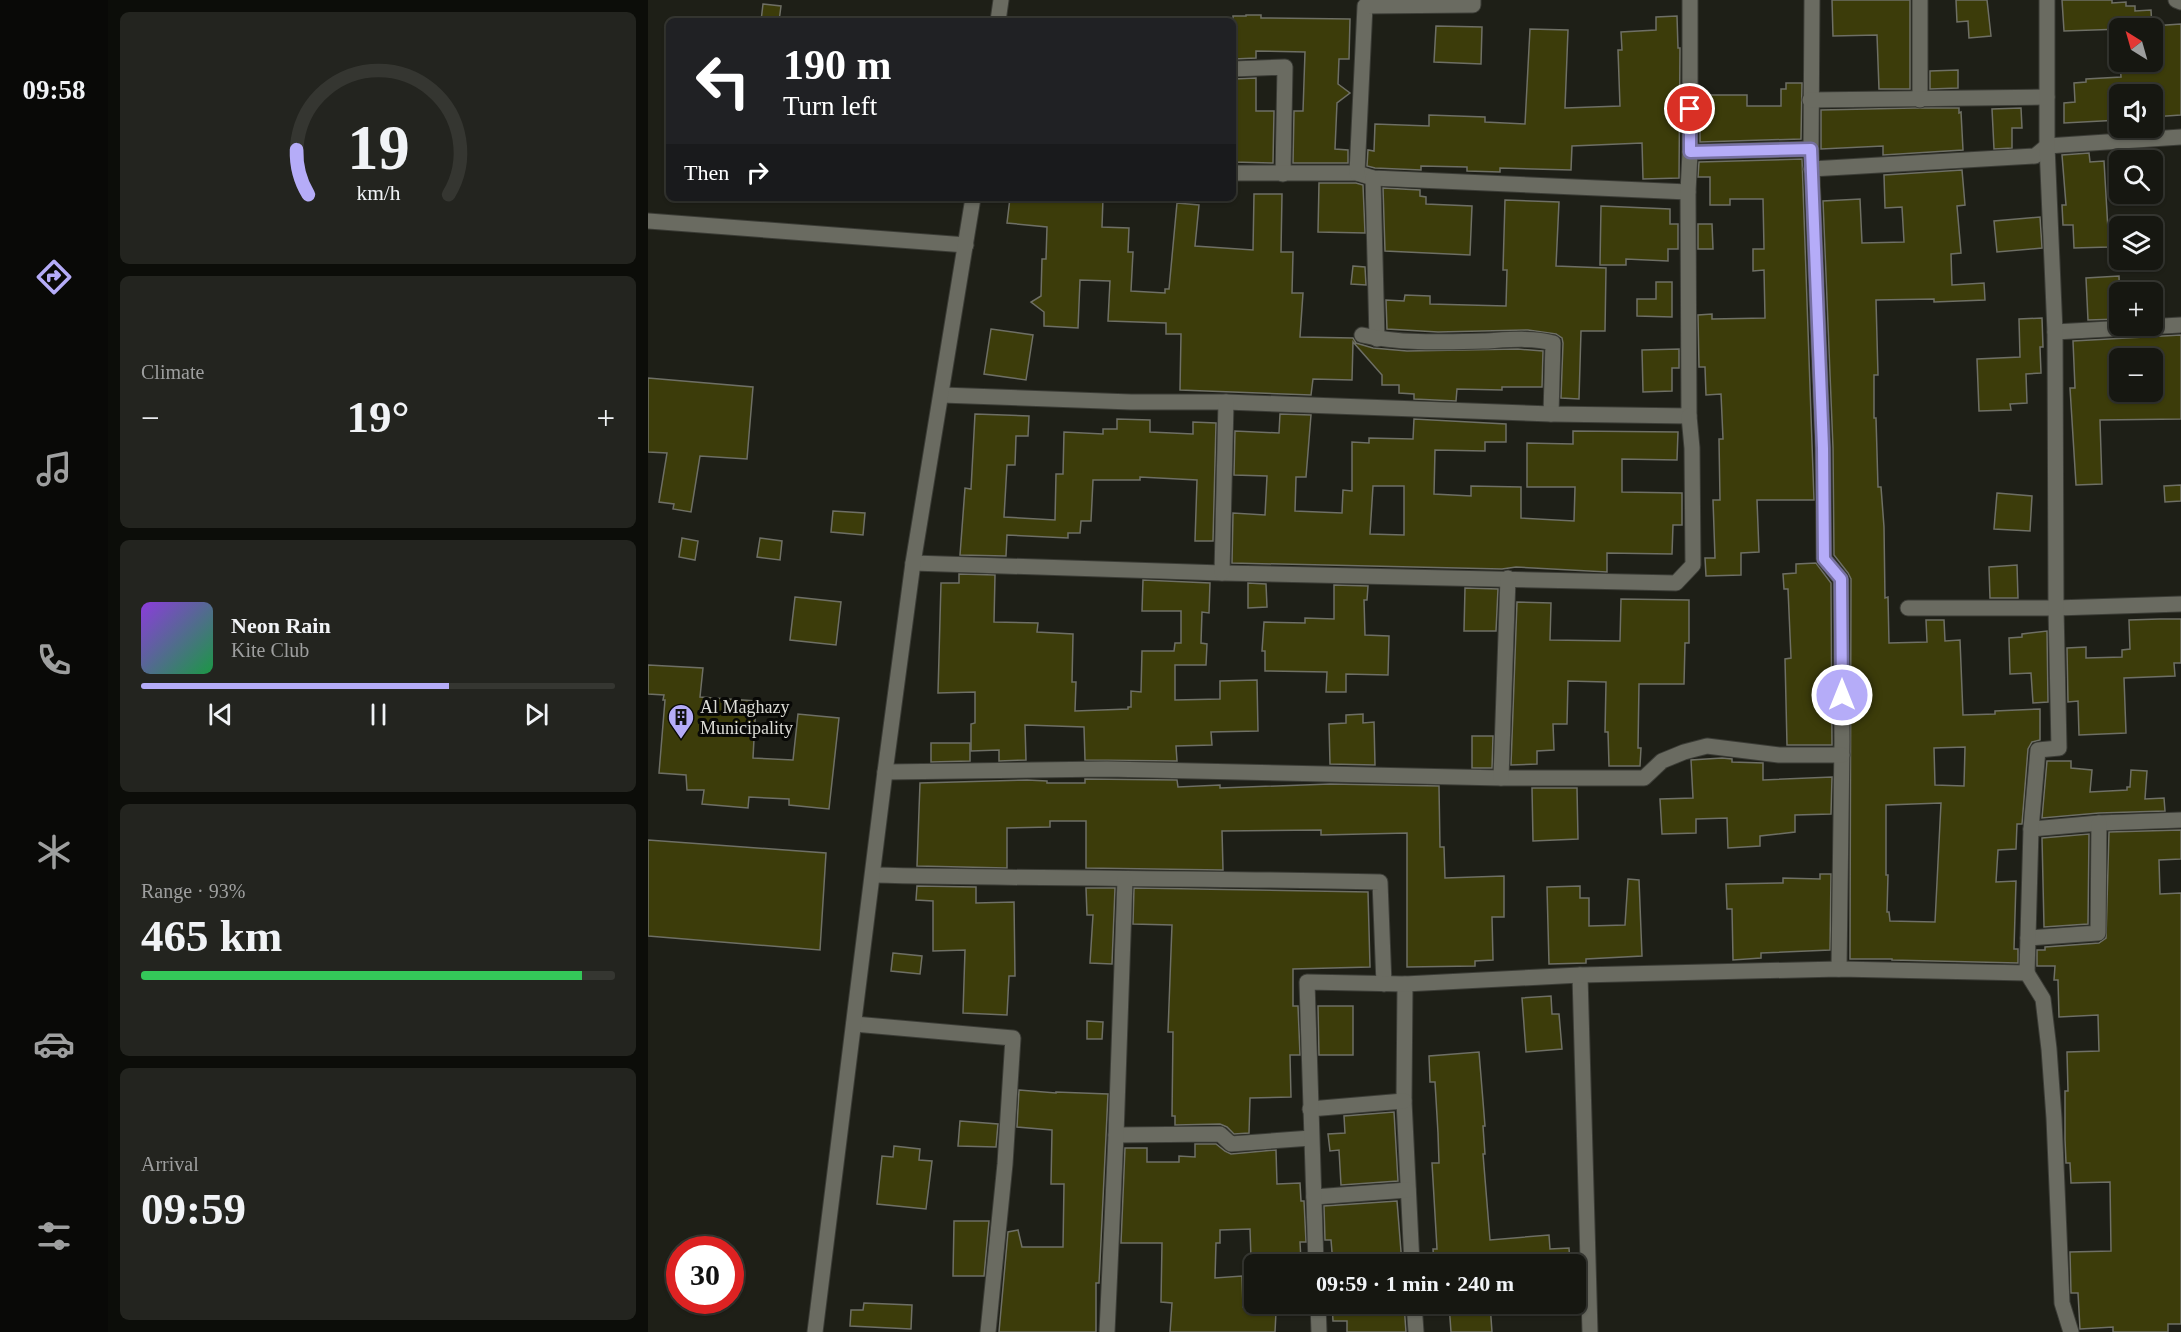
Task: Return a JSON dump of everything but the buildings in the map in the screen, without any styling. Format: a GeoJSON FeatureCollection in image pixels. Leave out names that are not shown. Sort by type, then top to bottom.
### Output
{"type":"FeatureCollection","features":[{"type":"Feature","properties":{"kind":"street"},"geometry":{"type":"LineString","coordinates":[[998,18],[1001,0]]}},
{"type":"Feature","properties":{"kind":"street"},"geometry":{"type":"LineString","coordinates":[[1357,173],[1365,6],[1473,4],[1473,0]]}},
{"type":"Feature","properties":{"kind":"street"},"geometry":{"type":"LineString","coordinates":[[913,563],[1222,573],[1508,578],[1538,582],[1676,583],[1693,565],[1692,448],[1689,416],[1690,0]]}},
{"type":"Feature","properties":{"kind":"street"},"geometry":{"type":"LineString","coordinates":[[1812,0],[1811,169],[1823,448],[1824,559],[1841,579],[1842,755],[1839,969]]}},
{"type":"Feature","properties":{"kind":"street"},"geometry":{"type":"LineString","coordinates":[[1920,0],[1920,100]]}},
{"type":"Feature","properties":{"kind":"street"},"geometry":{"type":"LineString","coordinates":[[2048,0],[2047,146],[2055,332],[2059,748],[2038,750],[2031,829],[2027,973],[2043,999],[2054,1118],[2062,1303],[2071,1332]]}},
{"type":"Feature","properties":{"kind":"street"},"geometry":{"type":"LineString","coordinates":[[2176,0],[2181,2]]}},
{"type":"Feature","properties":{"kind":"street"},"geometry":{"type":"LineString","coordinates":[[1236,69],[1285,67],[1283,174]]}},
{"type":"Feature","properties":{"kind":"street"},"geometry":{"type":"LineString","coordinates":[[1810,100],[2047,97]]}},
{"type":"Feature","properties":{"kind":"street"},"geometry":{"type":"LineString","coordinates":[[1811,169],[2035,156],[2047,146],[2181,137]]}},
{"type":"Feature","properties":{"kind":"street"},"geometry":{"type":"LineString","coordinates":[[1690,152],[1811,149]]}},
{"type":"Feature","properties":{"kind":"street"},"geometry":{"type":"LineString","coordinates":[[1236,172],[1357,173],[1373,178],[1688,192]]}},
{"type":"Feature","properties":{"kind":"street"},"geometry":{"type":"LineString","coordinates":[[1373,178],[1370,337],[1553,344],[1551,414]]}},
{"type":"Feature","properties":{"kind":"street"},"geometry":{"type":"LineString","coordinates":[[815,1332],[913,563],[973,201]]}},
{"type":"Feature","properties":{"kind":"street"},"geometry":{"type":"LineString","coordinates":[[648,221],[966,245]]}},
{"type":"Feature","properties":{"kind":"street"},"geometry":{"type":"LineString","coordinates":[[2055,332],[2181,325]]}},
{"type":"Feature","properties":{"kind":"street"},"geometry":{"type":"LineString","coordinates":[[942,395],[1131,402],[1226,402],[1551,414],[1689,416]]}},
{"type":"Feature","properties":{"kind":"street"},"geometry":{"type":"LineString","coordinates":[[1222,573],[1226,402]]}},
{"type":"Feature","properties":{"kind":"street"},"geometry":{"type":"LineString","coordinates":[[1501,778],[1508,578]]}},
{"type":"Feature","properties":{"kind":"street"},"geometry":{"type":"LineString","coordinates":[[1908,608],[2056,608],[2181,604]]}},
{"type":"Feature","properties":{"kind":"street"},"geometry":{"type":"LineString","coordinates":[[885,772],[1107,769],[1501,778],[1644,778],[1662,761],[1684,752],[1707,747],[1779,755],[1842,755]]}},
{"type":"Feature","properties":{"kind":"street"},"geometry":{"type":"LineString","coordinates":[[2031,829],[2099,823],[2181,820]]}},
{"type":"Feature","properties":{"kind":"street"},"geometry":{"type":"LineString","coordinates":[[2028,938],[2098,933],[2099,823]]}},
{"type":"Feature","properties":{"kind":"street"},"geometry":{"type":"LineString","coordinates":[[873,875],[1380,882],[1384,984]]}},
{"type":"Feature","properties":{"kind":"street"},"geometry":{"type":"LineString","coordinates":[[1107,1332],[1125,879]]}},
{"type":"Feature","properties":{"kind":"street"},"geometry":{"type":"LineString","coordinates":[[1316,1254],[1307,982],[1405,984],[1580,975],[1839,969],[2027,973]]}},
{"type":"Feature","properties":{"kind":"street"},"geometry":{"type":"LineString","coordinates":[[1580,975],[1590,1332]]}},
{"type":"Feature","properties":{"kind":"street"},"geometry":{"type":"LineString","coordinates":[[1405,984],[1404,1101],[1411,1254]]}},
{"type":"Feature","properties":{"kind":"street"},"geometry":{"type":"LineString","coordinates":[[854,1024],[1013,1038],[1005,1164],[988,1332]]}},
{"type":"Feature","properties":{"kind":"street"},"geometry":{"type":"LineString","coordinates":[[1310,1109],[1404,1101]]}},
{"type":"Feature","properties":{"kind":"street"},"geometry":{"type":"LineString","coordinates":[[1116,1135],[1220,1134],[1231,1144],[1311,1138]]}},
{"type":"Feature","properties":{"kind":"street"},"geometry":{"type":"LineString","coordinates":[[1314,1197],[1408,1190]]}},
{"type":"Feature","properties":{"kind":"street"},"geometry":{"type":"LineString","coordinates":[[1318,1314],[1318,1332]]}},
{"type":"Feature","properties":{"kind":"street"},"geometry":{"type":"LineString","coordinates":[[1415,1314],[1416,1332]]}},
{"type":"Feature","properties":{"kind":"place","name":"Al Maghazy Municipality"},"geometry":{"type":"Point","coordinates":[681,740]}},
{"type":"Feature","properties":{"kind":"route"},"geometry":{"type":"LineString","coordinates":[[1690,109],[1690,152],[1811,149],[1823,448],[1824,559],[1841,579],[1842,695]]}}]}
